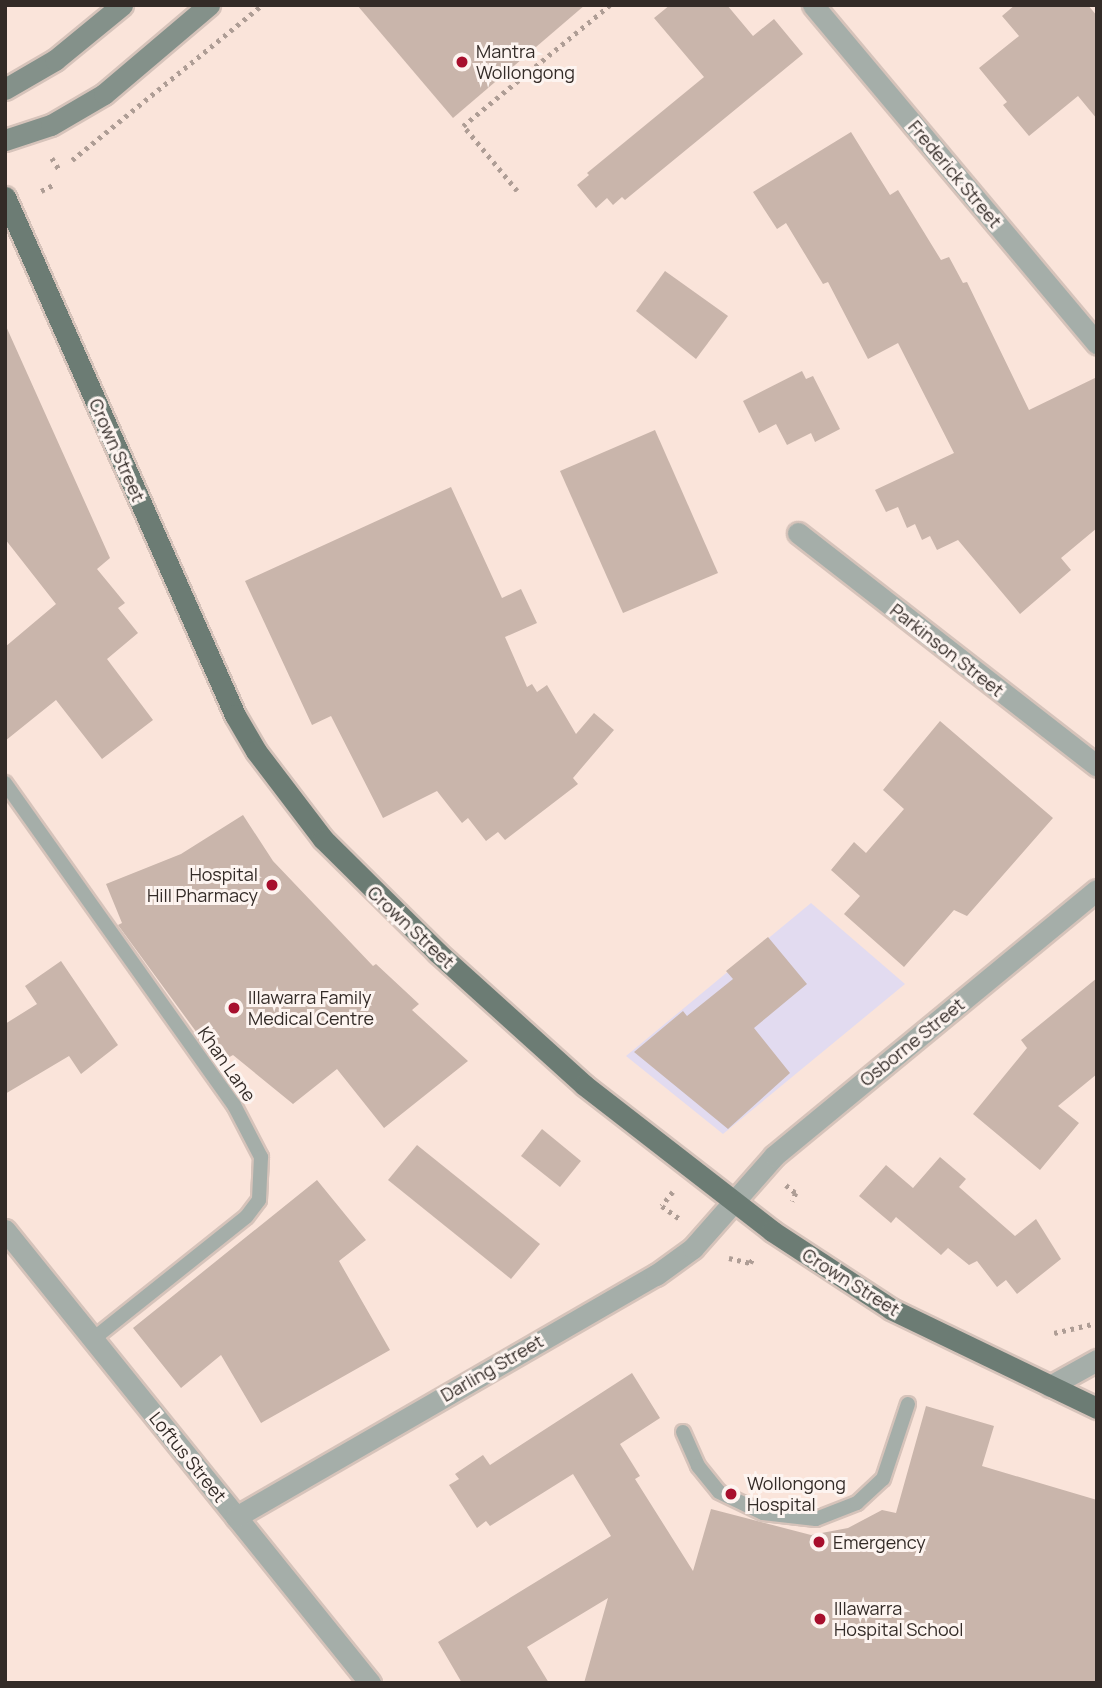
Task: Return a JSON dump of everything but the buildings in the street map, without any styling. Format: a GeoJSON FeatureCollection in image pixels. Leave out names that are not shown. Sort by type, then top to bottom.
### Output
{"type":"FeatureCollection","features":[{"type":"Feature","properties":{"kind":"main road"},"geometry":{"type":"LineString","coordinates":[[5,89],[55,60],[122,5]]}},
{"type":"Feature","properties":{"kind":"main road"},"geometry":{"type":"LineString","coordinates":[[5,140],[51,125],[104,94],[209,5]]}},
{"type":"Feature","properties":{"kind":"main road","name":"Crown Street"},"geometry":{"type":"LineString","coordinates":[[5,197],[204,649],[242,727],[288,795],[363,882],[584,1085],[732,1201],[856,1289],[1097,1408]]}},
{"type":"Feature","properties":{"kind":"street","name":"Frederick Street"},"geometry":{"type":"LineString","coordinates":[[813,5],[1097,344]]}},
{"type":"Feature","properties":{"kind":"street","name":"Parkinson Street"},"geometry":{"type":"LineString","coordinates":[[798,533],[1097,766]]}},
{"type":"Feature","properties":{"kind":"street","name":"Osborne Street"},"geometry":{"type":"LineString","coordinates":[[732,1201],[774,1156],[1097,890]]}},
{"type":"Feature","properties":{"kind":"street","name":"Darling Street"},"geometry":{"type":"LineString","coordinates":[[236,1517],[656,1275],[693,1248],[732,1201]]}},
{"type":"Feature","properties":{"kind":"street","name":"Loftus Street"},"geometry":{"type":"LineString","coordinates":[[5,1230],[370,1683]]}},
{"type":"Feature","properties":{"kind":"street"},"geometry":{"type":"LineString","coordinates":[[1050,1387],[1097,1360]]}},
{"type":"Feature","properties":{"kind":"lane","name":"Khan Lane"},"geometry":{"type":"LineString","coordinates":[[5,783],[234,1105],[261,1157],[259,1200],[246,1217],[93,1339]]}},
{"type":"Feature","properties":{"kind":"lane"},"geometry":{"type":"LineString","coordinates":[[683,1432],[702,1472],[719,1492],[763,1513],[816,1519],[857,1503],[883,1479],[908,1404]]}},
{"type":"Feature","properties":{"kind":"path"},"geometry":{"type":"LineString","coordinates":[[72,160],[262,5]]}},
{"type":"Feature","properties":{"kind":"path"},"geometry":{"type":"LineString","coordinates":[[517,191],[463,126],[610,5]]}},
{"type":"Feature","properties":{"kind":"path"},"geometry":{"type":"LineString","coordinates":[[52,158],[59,169]]}},
{"type":"Feature","properties":{"kind":"path"},"geometry":{"type":"LineString","coordinates":[[41,191],[55,184]]}},
{"type":"Feature","properties":{"kind":"path"},"geometry":{"type":"LineString","coordinates":[[786,1185],[796,1193],[793,1201]]}},
{"type":"Feature","properties":{"kind":"path"},"geometry":{"type":"LineString","coordinates":[[673,1192],[662,1206],[680,1219]]}},
{"type":"Feature","properties":{"kind":"path"},"geometry":{"type":"LineString","coordinates":[[729,1258],[750,1263],[754,1256]]}},
{"type":"Feature","properties":{"kind":"path"},"geometry":{"type":"LineString","coordinates":[[1054,1333],[1097,1323]]}},
{"type":"Feature","properties":{"kind":"shaded area"},"geometry":{"type":"Polygon","coordinates":[[[811,903],[905,984],[723,1134],[626,1056],[811,903]]]}},
{"type":"Feature","properties":{"kind":"place","name":"Mantra Wollongong"},"geometry":{"type":"Point","coordinates":[462,62]}},
{"type":"Feature","properties":{"kind":"place","name":"Hospital Hill Pharmacy"},"geometry":{"type":"Point","coordinates":[272,885]}},
{"type":"Feature","properties":{"kind":"place","name":"Illawarra Family Medical Centre"},"geometry":{"type":"Point","coordinates":[234,1008]}},
{"type":"Feature","properties":{"kind":"place","name":"Wollongong Hospital"},"geometry":{"type":"Point","coordinates":[731,1494]}},
{"type":"Feature","properties":{"kind":"place","name":"Emergency"},"geometry":{"type":"Point","coordinates":[819,1542]}},
{"type":"Feature","properties":{"kind":"place","name":"Illawarra Hospital School"},"geometry":{"type":"Point","coordinates":[820,1619]}}]}
